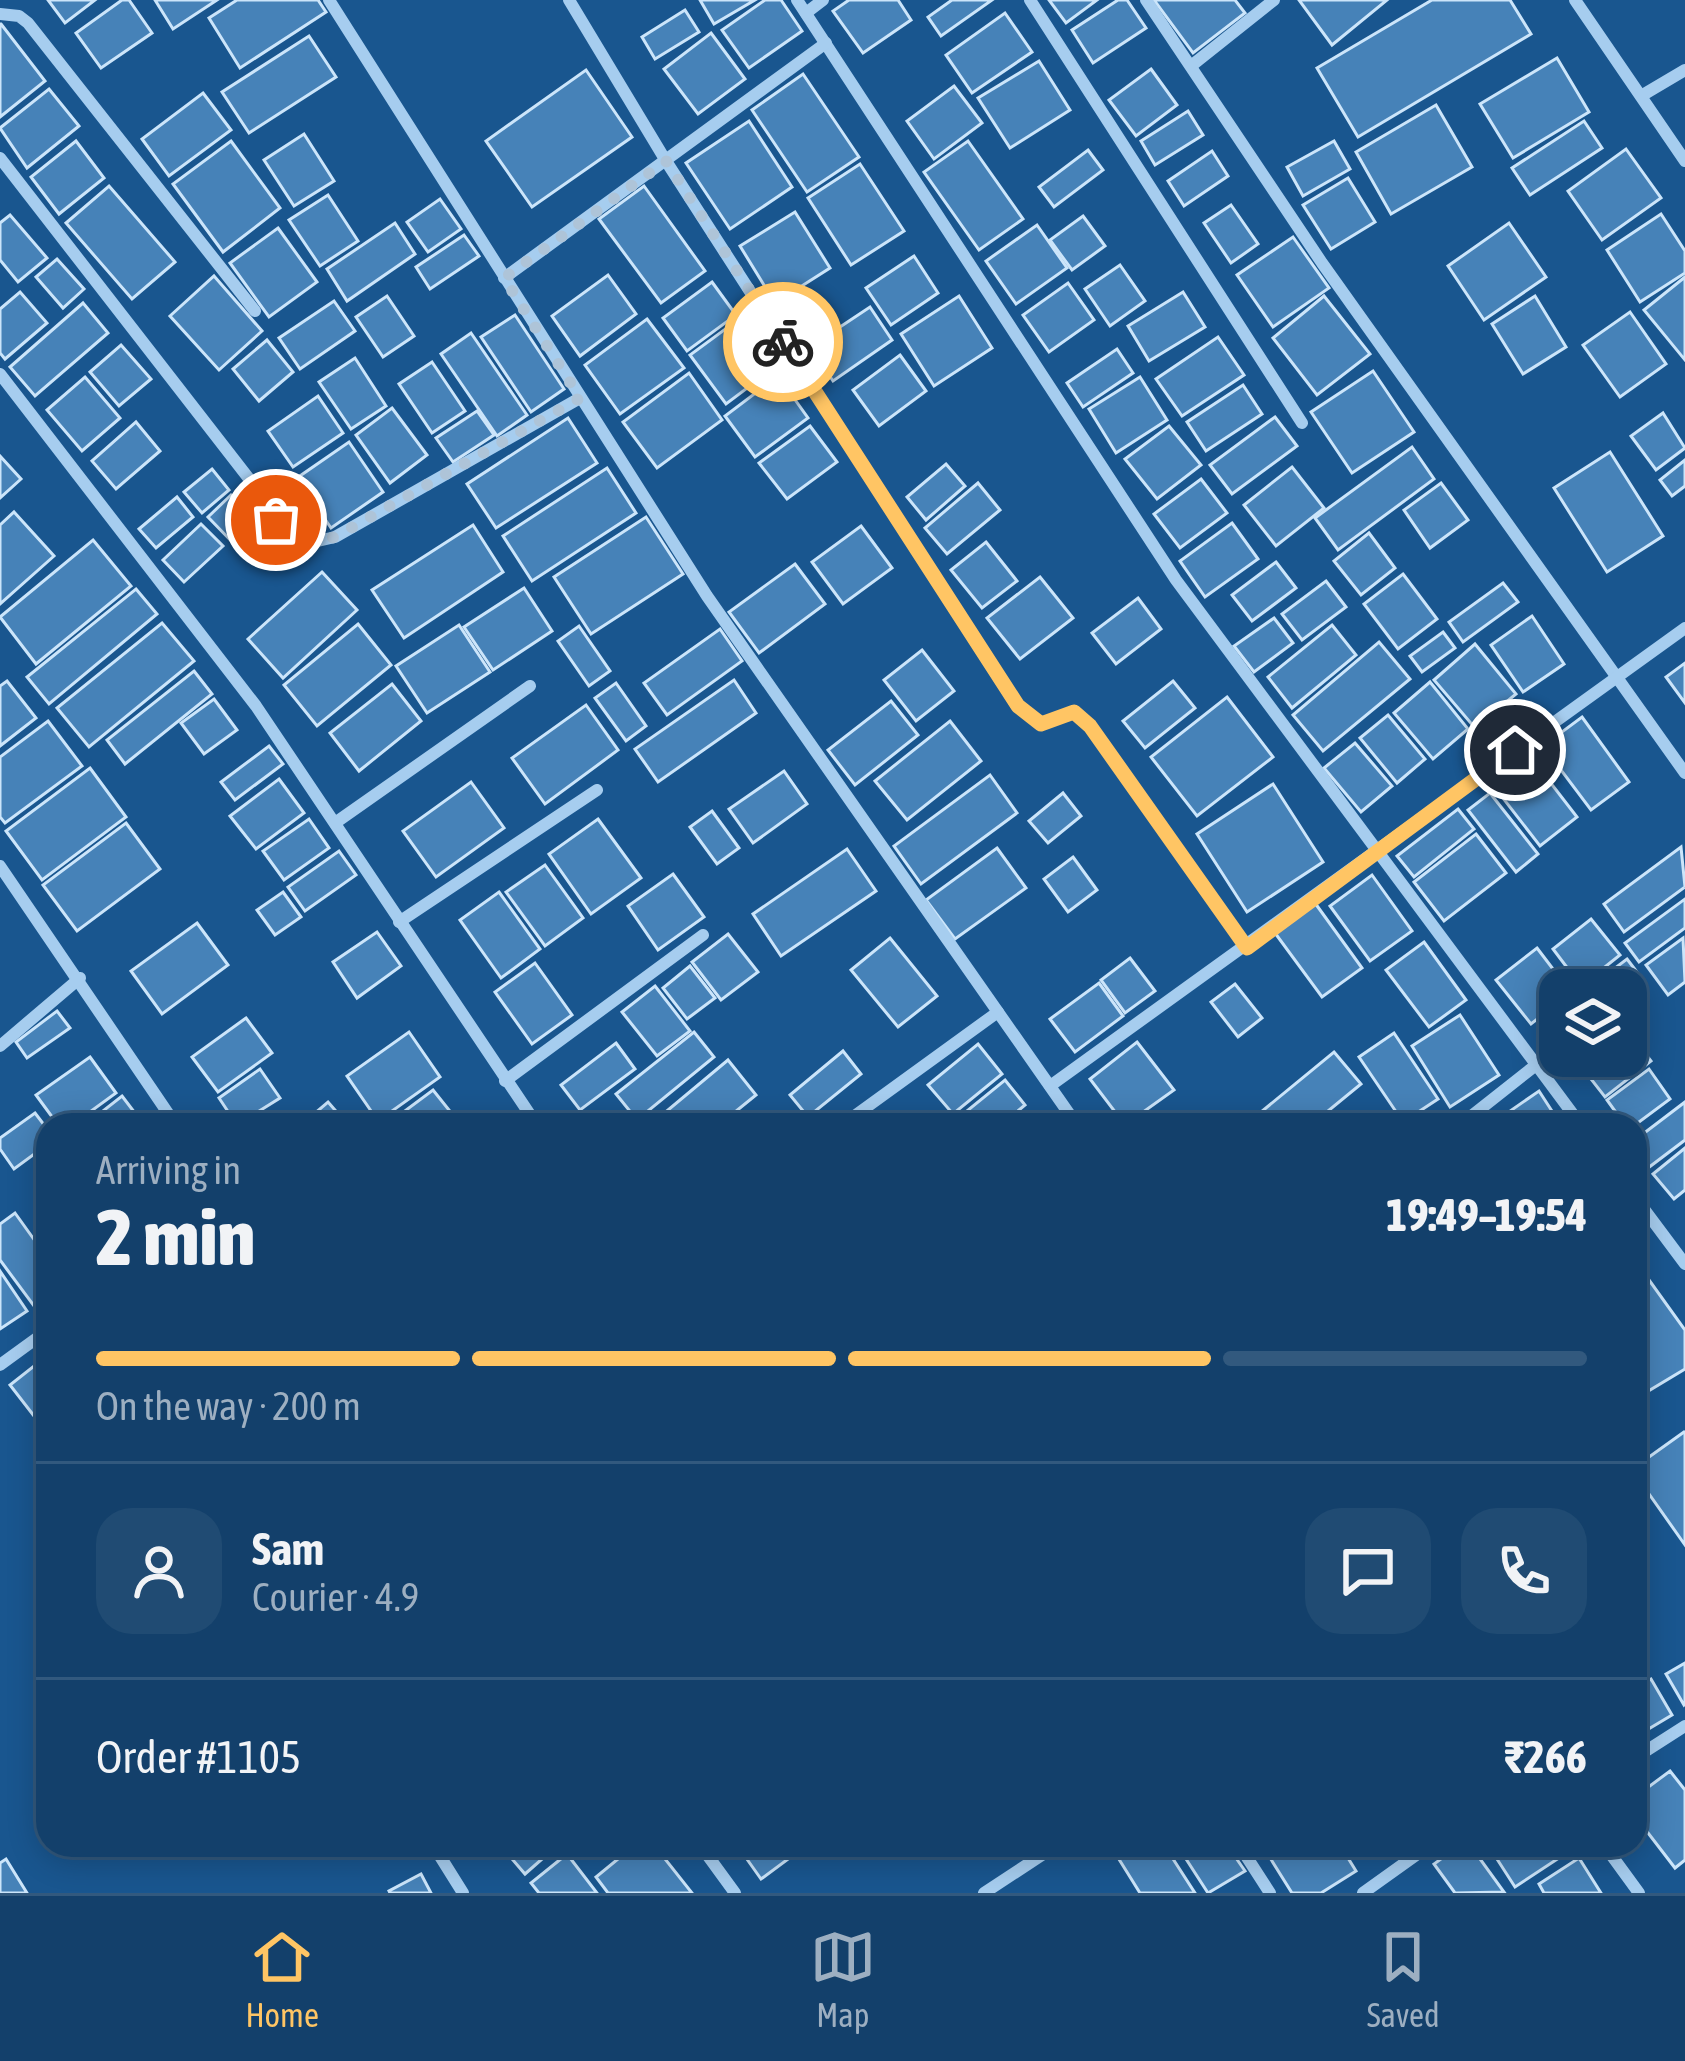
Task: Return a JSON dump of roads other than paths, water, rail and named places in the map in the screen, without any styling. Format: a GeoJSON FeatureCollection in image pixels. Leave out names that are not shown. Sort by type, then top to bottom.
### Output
{"type":"FeatureCollection","features":[{"type":"Feature","properties":{"kind":"street"},"geometry":{"type":"LineString","coordinates":[[329,0],[707,596],[1068,1113]]}},
{"type":"Feature","properties":{"kind":"street"},"geometry":{"type":"LineString","coordinates":[[569,0],[666,161],[1018,706],[1041,724],[1074,712],[1090,726],[1247,948]]}},
{"type":"Feature","properties":{"kind":"street"},"geometry":{"type":"LineString","coordinates":[[797,0],[1061,397],[1108,481],[1374,851],[1572,1113]]}},
{"type":"Feature","properties":{"kind":"street"},"geometry":{"type":"LineString","coordinates":[[806,13],[823,0]]}},
{"type":"Feature","properties":{"kind":"street"},"geometry":{"type":"LineString","coordinates":[[1030,0],[1302,423]]}},
{"type":"Feature","properties":{"kind":"street"},"geometry":{"type":"LineString","coordinates":[[1146,0],[1322,263],[1621,675],[1685,772]]}},
{"type":"Feature","properties":{"kind":"street"},"geometry":{"type":"LineString","coordinates":[[1191,66],[1274,0]]}},
{"type":"Feature","properties":{"kind":"street"},"geometry":{"type":"LineString","coordinates":[[1575,0],[1685,161]]}},
{"type":"Feature","properties":{"kind":"street"},"geometry":{"type":"LineString","coordinates":[[0,14],[19,16],[28,23],[255,311]]}},
{"type":"Feature","properties":{"kind":"street"},"geometry":{"type":"LineString","coordinates":[[504,278],[826,43]]}},
{"type":"Feature","properties":{"kind":"street"},"geometry":{"type":"LineString","coordinates":[[1641,96],[1685,70]]}},
{"type":"Feature","properties":{"kind":"street"},"geometry":{"type":"LineString","coordinates":[[0,158],[295,538],[309,543],[335,537],[580,398]]}},
{"type":"Feature","properties":{"kind":"street"},"geometry":{"type":"LineString","coordinates":[[0,374],[256,706],[529,1113]]}},
{"type":"Feature","properties":{"kind":"street"},"geometry":{"type":"LineString","coordinates":[[1050,1086],[1685,628]]}},
{"type":"Feature","properties":{"kind":"street"},"geometry":{"type":"LineString","coordinates":[[334,823],[530,686]]}},
{"type":"Feature","properties":{"kind":"street"},"geometry":{"type":"LineString","coordinates":[[399,922],[597,790]]}},
{"type":"Feature","properties":{"kind":"street"},"geometry":{"type":"LineString","coordinates":[[0,866],[168,1113]]}},
{"type":"Feature","properties":{"kind":"street"},"geometry":{"type":"LineString","coordinates":[[506,1081],[703,935]]}},
{"type":"Feature","properties":{"kind":"street"},"geometry":{"type":"LineString","coordinates":[[0,1046],[80,978]]}},
{"type":"Feature","properties":{"kind":"street"},"geometry":{"type":"LineString","coordinates":[[859,1113],[998,1012]]}},
{"type":"Feature","properties":{"kind":"street"},"geometry":{"type":"LineString","coordinates":[[1475,1113],[1536,1065]]}},
{"type":"Feature","properties":{"kind":"street"},"geometry":{"type":"LineString","coordinates":[[1647,1213],[1685,1264]]}},
{"type":"Feature","properties":{"kind":"street"},"geometry":{"type":"LineString","coordinates":[[0,1365],[36,1339]]}},
{"type":"Feature","properties":{"kind":"street"},"geometry":{"type":"LineString","coordinates":[[1647,1750],[1685,1726]]}},
{"type":"Feature","properties":{"kind":"street"},"geometry":{"type":"LineString","coordinates":[[441,1857],[464,1893]]}},
{"type":"Feature","properties":{"kind":"street"},"geometry":{"type":"LineString","coordinates":[[709,1857],[735,1893]]}},
{"type":"Feature","properties":{"kind":"street"},"geometry":{"type":"LineString","coordinates":[[984,1893],[1040,1857]]}},
{"type":"Feature","properties":{"kind":"street"},"geometry":{"type":"LineString","coordinates":[[1247,1857],[1270,1893]]}},
{"type":"Feature","properties":{"kind":"street"},"geometry":{"type":"LineString","coordinates":[[1363,1893],[1413,1857]]}},
{"type":"Feature","properties":{"kind":"street"},"geometry":{"type":"LineString","coordinates":[[1613,1857],[1639,1893]]}}]}
